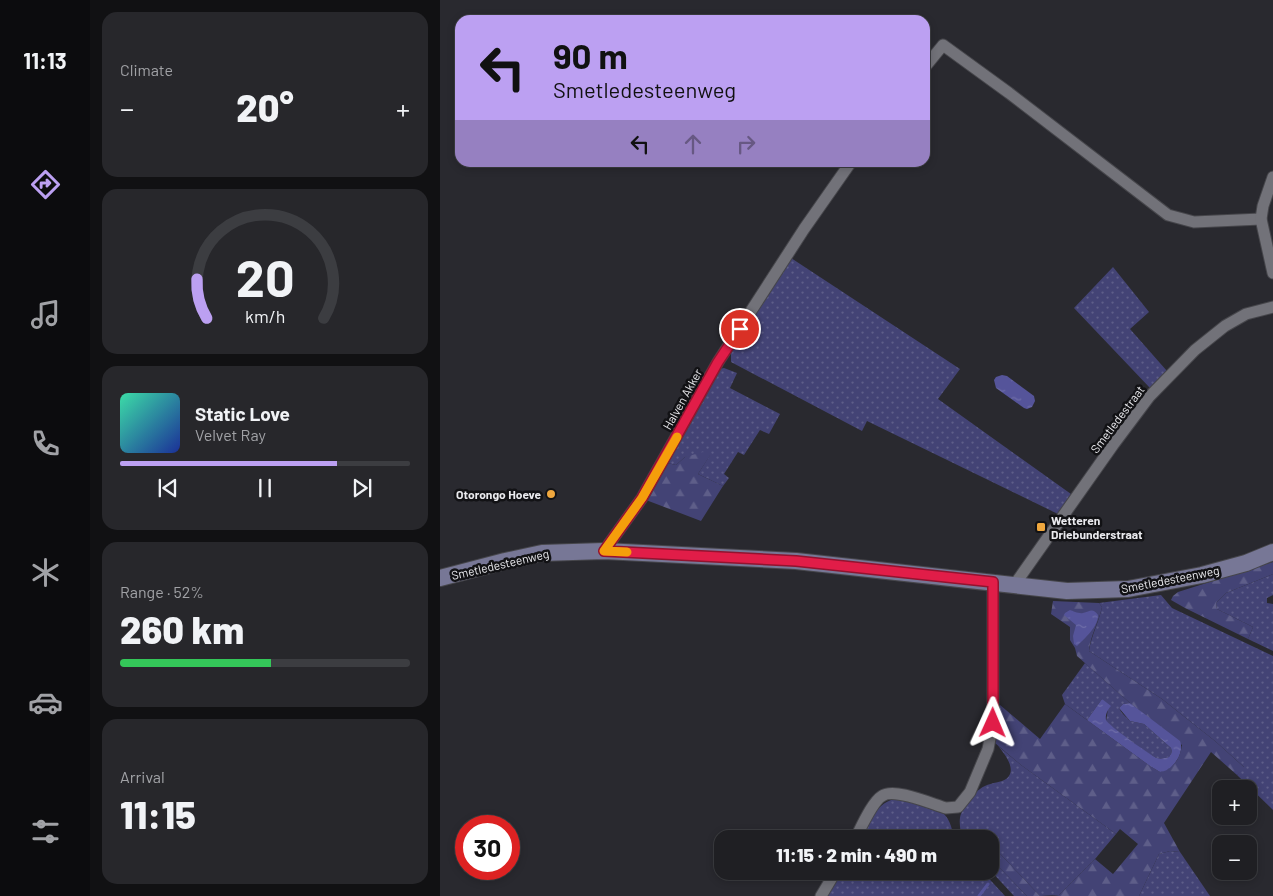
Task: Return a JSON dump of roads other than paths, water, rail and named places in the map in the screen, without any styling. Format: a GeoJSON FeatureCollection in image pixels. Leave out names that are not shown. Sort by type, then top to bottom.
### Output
{"type":"FeatureCollection","features":[{"type":"Feature","properties":{"kind":"street"},"geometry":{"type":"LineString","coordinates":[[930,61],[943,45],[1017,98],[1168,214],[1194,222],[1261,219]]}},
{"type":"Feature","properties":{"kind":"street","name":"Halven Akker"},"geometry":{"type":"LineString","coordinates":[[604,551],[642,498],[718,362],[804,229],[847,167]]}},
{"type":"Feature","properties":{"kind":"street"},"geometry":{"type":"LineString","coordinates":[[1273,177],[1263,206],[1261,219],[1273,273]]}},
{"type":"Feature","properties":{"kind":"street","name":"Smetledestraat"},"geometry":{"type":"LineString","coordinates":[[1015,584],[1149,397],[1195,350],[1225,326],[1246,314],[1273,306]]}},
{"type":"Feature","properties":{"kind":"street","name":"Smetledesteenweg"},"geometry":{"type":"LineString","coordinates":[[440,578],[542,553],[604,551],[796,561],[1067,590],[1128,589],[1202,575],[1246,563],[1273,552]]}},
{"type":"Feature","properties":{"kind":"street"},"geometry":{"type":"LineString","coordinates":[[860,830],[877,801],[882,796],[893,793],[902,794],[953,809],[963,803],[970,792],[988,749],[993,723],[993,582]]}},
{"type":"Feature","properties":{"kind":"street"},"geometry":{"type":"LineString","coordinates":[[821,896],[831,880]]}},
{"type":"Feature","properties":{"kind":"water"},"geometry":{"type":"Polygon","coordinates":[[[1002,375],[1007,376],[1034,396],[1035,401],[1032,407],[1024,408],[996,388],[994,380],[1002,375]]]}},
{"type":"Feature","properties":{"kind":"water"},"geometry":{"type":"Polygon","coordinates":[[[1070,610],[1078,613],[1092,611],[1098,615],[1096,624],[1077,646],[1074,644],[1073,636],[1076,625],[1064,615],[1070,610]]]}},
{"type":"Feature","properties":{"kind":"water"},"geometry":{"type":"Polygon","coordinates":[[[1102,699],[1111,706],[1106,716],[1108,723],[1146,752],[1157,758],[1169,757],[1172,752],[1171,748],[1144,724],[1130,721],[1119,708],[1123,704],[1130,703],[1180,741],[1179,756],[1174,764],[1160,772],[1087,720],[1102,699]]]}},
{"type":"Feature","properties":{"kind":"waterway"},"geometry":{"type":"LineString","coordinates":[[979,896],[988,884]]}},
{"type":"Feature","properties":{"kind":"place","name":"Otorongo Hoeve"},"geometry":{"type":"Point","coordinates":[551,494]}},
{"type":"Feature","properties":{"kind":"place","name":"Wetteren Driebunderstraat"},"geometry":{"type":"Point","coordinates":[1041,527]}}]}
